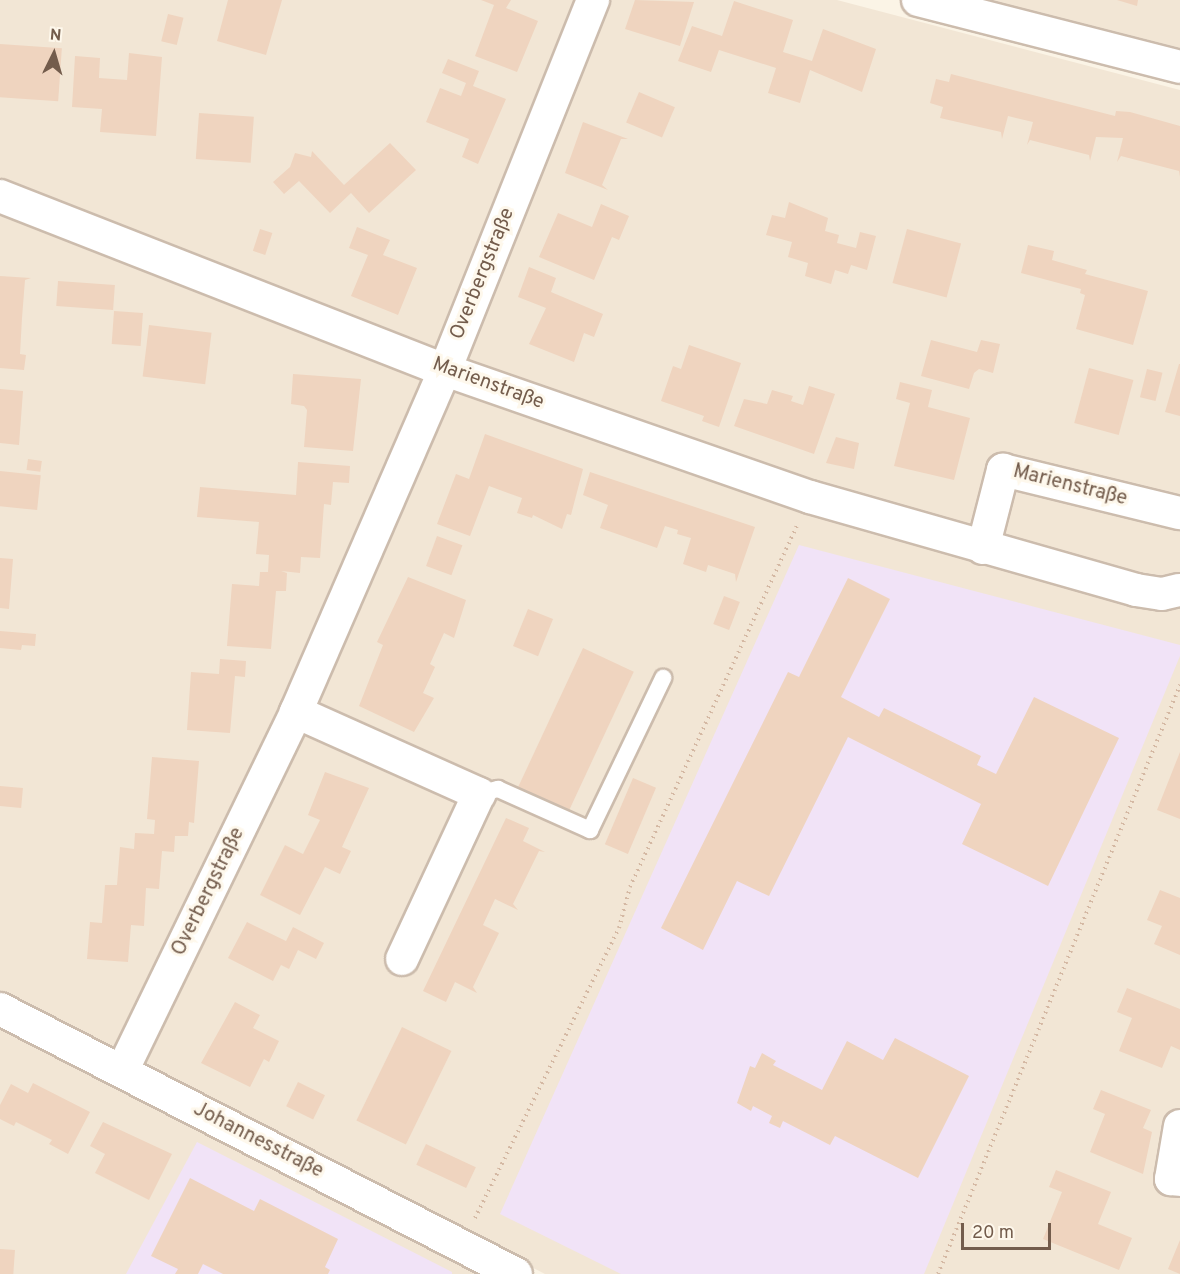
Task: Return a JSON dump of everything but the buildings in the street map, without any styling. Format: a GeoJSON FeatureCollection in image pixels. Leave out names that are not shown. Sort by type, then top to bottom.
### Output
{"type":"FeatureCollection","features":[{"type":"Feature","properties":{"kind":"street","name":"Overbergstraße"},"geometry":{"type":"LineString","coordinates":[[122,1071],[296,712],[445,370],[593,0]]}},
{"type":"Feature","properties":{"kind":"street"},"geometry":{"type":"LineString","coordinates":[[918,0],[1179,62]]}},
{"type":"Feature","properties":{"kind":"street","name":"Marienstraße"},"geometry":{"type":"LineString","coordinates":[[0,196],[445,370],[810,496],[983,548],[1137,590],[1162,594],[1180,590]]}},
{"type":"Feature","properties":{"kind":"street","name":"Marienstraße"},"geometry":{"type":"LineString","coordinates":[[983,548],[1003,470],[1180,513]]}},
{"type":"Feature","properties":{"kind":"street"},"geometry":{"type":"LineString","coordinates":[[296,712],[479,794],[402,958]]}},
{"type":"Feature","properties":{"kind":"street","name":"Johannesstraße"},"geometry":{"type":"LineString","coordinates":[[0,1009],[516,1274]]}},
{"type":"Feature","properties":{"kind":"street"},"geometry":{"type":"LineString","coordinates":[[1180,1126],[1171,1179],[1180,1180]]}},
{"type":"Feature","properties":{"kind":"lane"},"geometry":{"type":"LineString","coordinates":[[479,794],[498,789],[590,830],[663,678]]}},
{"type":"Feature","properties":{"kind":"path"},"geometry":{"type":"LineString","coordinates":[[462,1245],[619,928],[630,887],[810,496]]}},
{"type":"Feature","properties":{"kind":"path"},"geometry":{"type":"LineString","coordinates":[[938,1274],[1180,686]]}},
{"type":"Feature","properties":{"kind":"shaded area"},"geometry":{"type":"Polygon","coordinates":[[[0,0],[837,0],[1180,90],[1180,1274],[545,1274],[0,992],[0,0]]]}},
{"type":"Feature","properties":{"kind":"shaded area"},"geometry":{"type":"Polygon","coordinates":[[[990,0],[1180,0],[1180,48],[990,0]]]}},
{"type":"Feature","properties":{"kind":"shaded area"},"geometry":{"type":"Polygon","coordinates":[[[799,545],[1180,645],[1180,656],[924,1274],[621,1274],[500,1214],[799,545]]]}},
{"type":"Feature","properties":{"kind":"shaded area"},"geometry":{"type":"Polygon","coordinates":[[[0,1027],[488,1274],[0,1274],[0,1027]]]}},
{"type":"Feature","properties":{"kind":"shaded area"},"geometry":{"type":"Polygon","coordinates":[[[197,1142],[452,1272],[452,1274],[126,1274],[197,1142]]]}}]}
